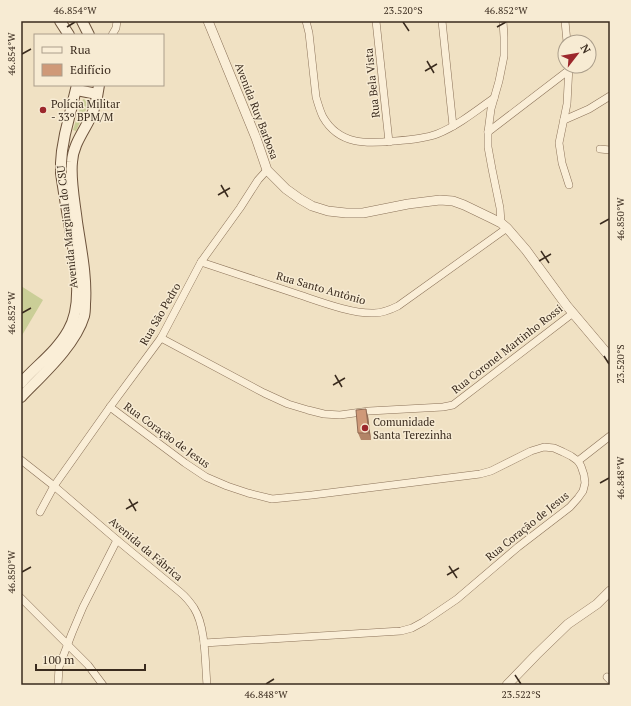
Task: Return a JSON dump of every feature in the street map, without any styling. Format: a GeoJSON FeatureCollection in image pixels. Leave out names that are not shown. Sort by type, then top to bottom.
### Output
{"type":"FeatureCollection","features":[{"type":"Feature","properties":{"kind":"main road"},"geometry":{"type":"LineString","coordinates":[[60,21],[68,34]]}},
{"type":"Feature","properties":{"kind":"main road"},"geometry":{"type":"LineString","coordinates":[[82,21],[88,34]]}},
{"type":"Feature","properties":{"kind":"main road"},"geometry":{"type":"LineString","coordinates":[[77,87],[98,90]]}},
{"type":"Feature","properties":{"kind":"main road","name":"Avenida Marginal do CSU"},"geometry":{"type":"LineString","coordinates":[[21,383],[57,347],[69,330],[75,315],[77,298],[75,262],[61,173],[61,163],[65,134],[77,87]]}},
{"type":"Feature","properties":{"kind":"main road","name":"Avenida Marginal do CSU"},"geometry":{"type":"LineString","coordinates":[[21,397],[72,341],[84,314],[85,279],[71,163],[78,138],[92,112],[98,90]]}},
{"type":"Feature","properties":{"kind":"street"},"geometry":{"type":"LineString","coordinates":[[113,34],[116,28],[117,21]]}},
{"type":"Feature","properties":{"kind":"street","name":"Avenida Ruy Barbosa"},"geometry":{"type":"LineString","coordinates":[[208,21],[256,138],[267,170],[277,180],[300,199],[312,206],[328,211],[363,213],[422,202],[446,200],[464,204],[504,226],[526,250],[573,313],[610,356]]}},
{"type":"Feature","properties":{"kind":"street"},"geometry":{"type":"LineString","coordinates":[[306,21],[310,33],[316,97],[323,117],[337,133],[356,142],[389,142],[411,140],[430,136],[453,126],[494,98]]}},
{"type":"Feature","properties":{"kind":"street","name":"Rua Bela Vista"},"geometry":{"type":"LineString","coordinates":[[376,21],[389,142]]}},
{"type":"Feature","properties":{"kind":"street"},"geometry":{"type":"LineString","coordinates":[[442,21],[453,126]]}},
{"type":"Feature","properties":{"kind":"street"},"geometry":{"type":"LineString","coordinates":[[503,21],[504,56],[490,117],[488,147],[504,226]]}},
{"type":"Feature","properties":{"kind":"street"},"geometry":{"type":"LineString","coordinates":[[565,21],[566,34]]}},
{"type":"Feature","properties":{"kind":"street"},"geometry":{"type":"LineString","coordinates":[[488,132],[561,74]]}},
{"type":"Feature","properties":{"kind":"street"},"geometry":{"type":"LineString","coordinates":[[569,74],[568,98],[559,143],[562,163],[569,184]]}},
{"type":"Feature","properties":{"kind":"street"},"geometry":{"type":"LineString","coordinates":[[564,120],[589,109],[610,96]]}},
{"type":"Feature","properties":{"kind":"street"},"geometry":{"type":"LineString","coordinates":[[600,149],[610,150]]}},
{"type":"Feature","properties":{"kind":"street","name":"Rua São Pedro"},"geometry":{"type":"LineString","coordinates":[[40,512],[54,486],[161,338],[201,262],[261,176],[267,170]]}},
{"type":"Feature","properties":{"kind":"street","name":"Rua Santo Antônio"},"geometry":{"type":"LineString","coordinates":[[201,262],[349,310],[376,313],[388,311],[398,306],[504,226]]}},
{"type":"Feature","properties":{"kind":"street","name":"Rua Coronel Martinho Rossi"},"geometry":{"type":"LineString","coordinates":[[161,338],[264,393],[288,404],[324,414],[340,414],[453,405],[573,313]]}},
{"type":"Feature","properties":{"kind":"street","name":"Rua Coração de Jesus"},"geometry":{"type":"LineString","coordinates":[[110,407],[206,477],[227,486],[272,499],[312,496],[480,474],[491,471],[531,450],[544,447],[554,448],[571,456],[578,461],[581,466],[585,482],[583,491],[570,507],[518,547],[457,599],[412,628],[401,631],[204,643]]}},
{"type":"Feature","properties":{"kind":"street"},"geometry":{"type":"LineString","coordinates":[[578,461],[610,436]]}},
{"type":"Feature","properties":{"kind":"street","name":"Avenida da Fábrica"},"geometry":{"type":"LineString","coordinates":[[21,460],[54,486],[188,600],[195,609],[199,618],[204,643],[207,685]]}},
{"type":"Feature","properties":{"kind":"street"},"geometry":{"type":"LineString","coordinates":[[58,685],[59,667],[72,633],[83,607],[117,540]]}},
{"type":"Feature","properties":{"kind":"street"},"geometry":{"type":"LineString","coordinates":[[507,685],[568,624],[597,604],[610,591]]}},
{"type":"Feature","properties":{"kind":"street"},"geometry":{"type":"LineString","coordinates":[[21,598],[88,665],[103,685]]}},
{"type":"Feature","properties":{"kind":"green space"},"geometry":{"type":"Polygon","coordinates":[[[83,99],[90,101],[76,131],[73,130],[83,99]]]}},
{"type":"Feature","properties":{"kind":"green space"},"geometry":{"type":"Polygon","coordinates":[[[21,286],[43,300],[21,337],[21,286]]]}},
{"type":"Feature","properties":{"kind":"building"},"geometry":{"type":"Polygon","coordinates":[[[366,409],[369,433],[358,433],[356,410],[366,409]]]}},
{"type":"Feature","properties":{"kind":"place","name":"Polícia Militar - 33º BPM/M"},"geometry":{"type":"Point","coordinates":[43,110]}},
{"type":"Feature","properties":{"kind":"place","name":"Comunidade Santa Terezinha"},"geometry":{"type":"Point","coordinates":[365,428]}}]}
